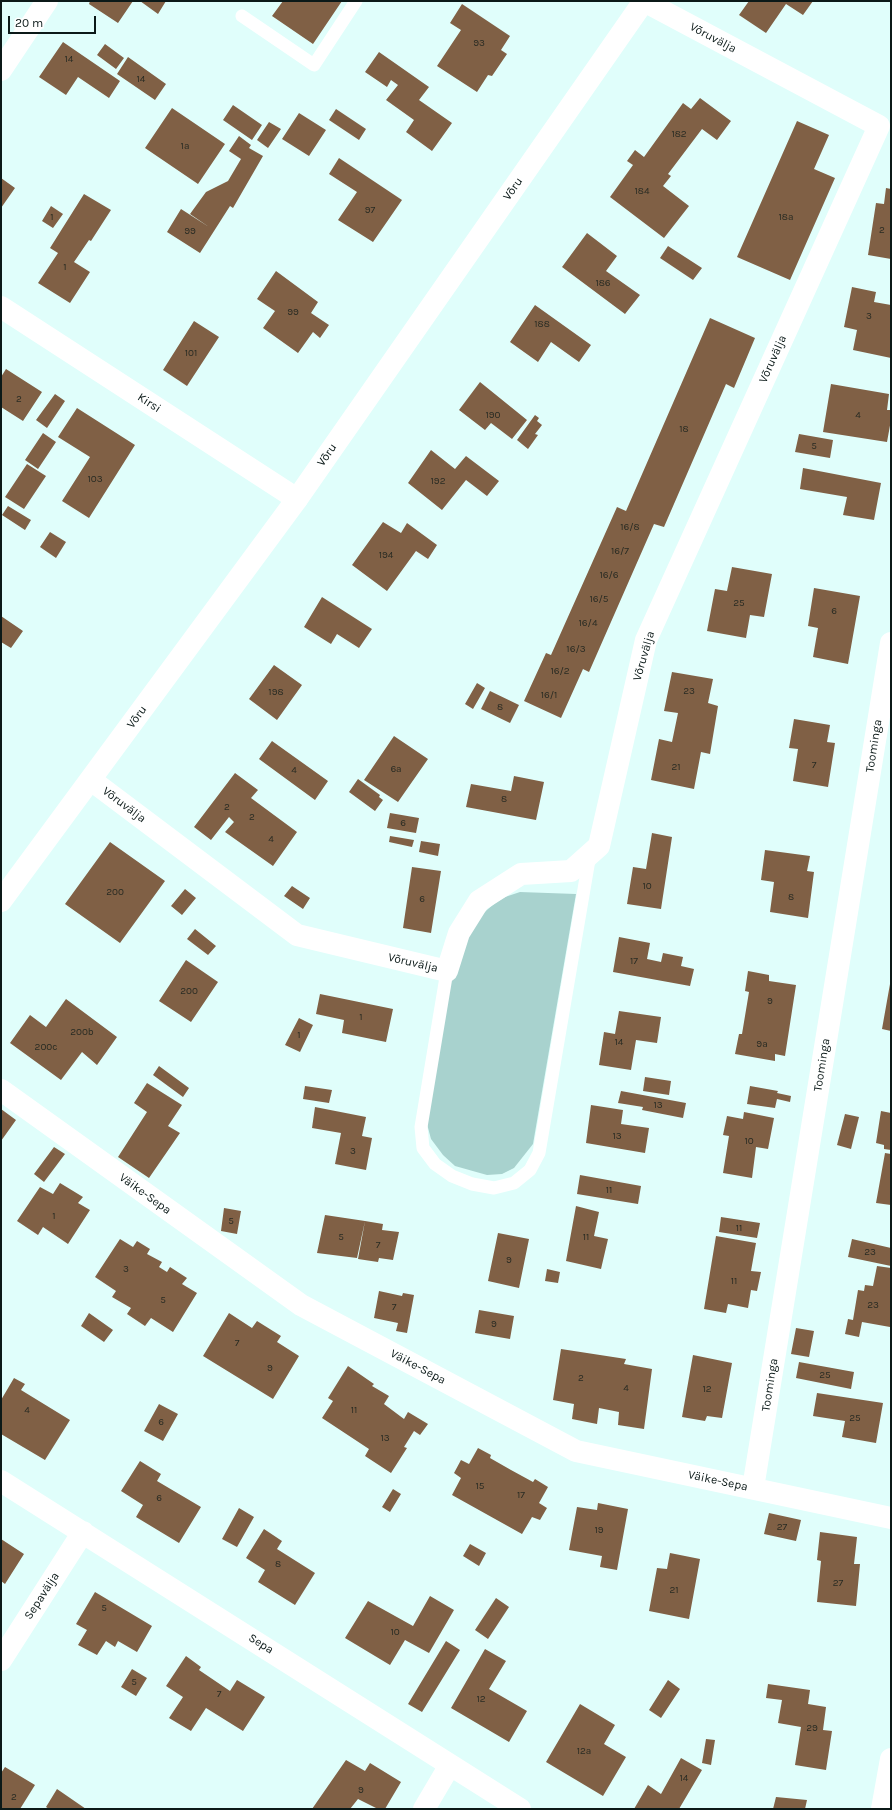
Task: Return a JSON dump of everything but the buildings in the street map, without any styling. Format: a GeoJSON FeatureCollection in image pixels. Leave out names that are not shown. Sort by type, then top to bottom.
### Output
{"type":"FeatureCollection","features":[{"type":"Feature","properties":{"kind":"street"},"geometry":{"type":"LineString","coordinates":[[1,70],[47,1]]}},
{"type":"Feature","properties":{"kind":"street","name":"Võruvälja"},"geometry":{"type":"LineString","coordinates":[[91,780],[297,935],[447,970],[459,933],[479,901],[521,874],[571,871],[599,846],[646,640],[885,127],[644,1]]}},
{"type":"Feature","properties":{"kind":"street","name":"Võru"},"geometry":{"type":"LineString","coordinates":[[1,902],[296,499],[644,1]]}},
{"type":"Feature","properties":{"kind":"street","name":"Kirsi"},"geometry":{"type":"LineString","coordinates":[[1,307],[296,499]]}},
{"type":"Feature","properties":{"kind":"street","name":"Toominga"},"geometry":{"type":"LineString","coordinates":[[753,1488],[891,643]]}},
{"type":"Feature","properties":{"kind":"street","name":"Väike-Sepa"},"geometry":{"type":"LineString","coordinates":[[1,1090],[301,1305],[569,1448],[576,1451],[891,1518]]}},
{"type":"Feature","properties":{"kind":"street","name":"Sepa"},"geometry":{"type":"LineString","coordinates":[[1,1480],[520,1809]]}},
{"type":"Feature","properties":{"kind":"street","name":"Sepavälja"},"geometry":{"type":"LineString","coordinates":[[1,1660],[83,1532]]}},
{"type":"Feature","properties":{"kind":"street"},"geometry":{"type":"LineString","coordinates":[[882,1809],[891,1759]]}},
{"type":"Feature","properties":{"kind":"street"},"geometry":{"type":"LineString","coordinates":[[424,1809],[450,1765]]}},
{"type":"Feature","properties":{"kind":"lane"},"geometry":{"type":"LineString","coordinates":[[242,16],[314,66],[356,1]]}},
{"type":"Feature","properties":{"kind":"lane"},"geometry":{"type":"LineString","coordinates":[[447,970],[421,1127],[423,1148],[435,1164],[452,1176],[472,1184],[494,1188],[514,1183],[530,1170],[539,1153],[590,853]]}},
{"type":"Feature","properties":{"kind":"shaded area"},"geometry":{"type":"Polygon","coordinates":[[[520,892],[576,894],[533,1144],[514,1168],[502,1174],[487,1175],[455,1166],[443,1155],[431,1139],[427,1124],[450,979],[456,958],[480,916],[495,903],[505,897],[520,892]]]}}]}
